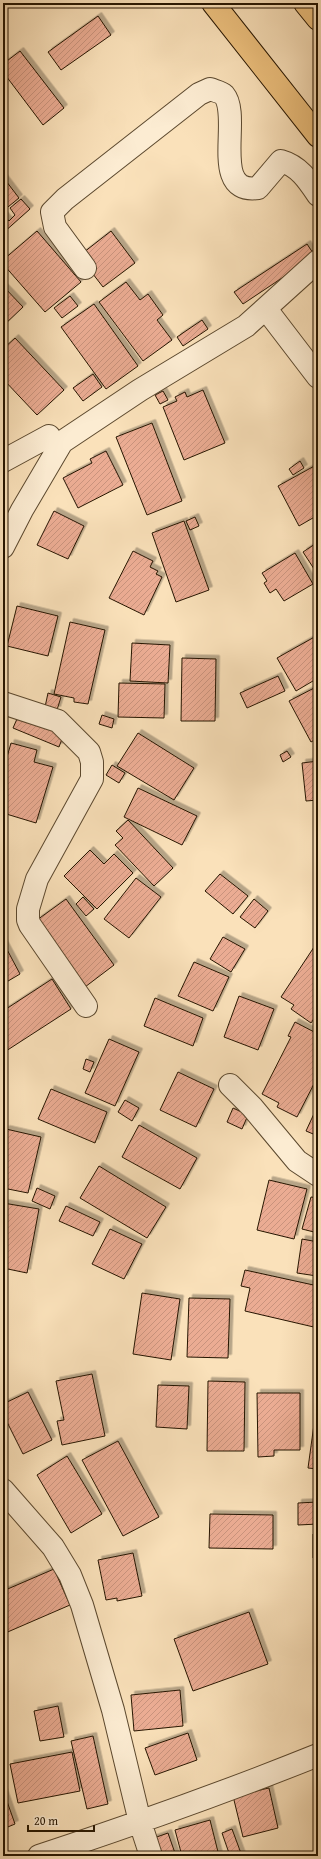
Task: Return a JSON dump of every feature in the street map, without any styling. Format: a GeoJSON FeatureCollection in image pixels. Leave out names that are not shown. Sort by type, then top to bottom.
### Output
{"type":"FeatureCollection","features":[{"type":"Feature","properties":{"kind":"highway"},"geometry":{"type":"LineString","coordinates":[[213,3],[318,136]]}},
{"type":"Feature","properties":{"kind":"highway"},"geometry":{"type":"LineString","coordinates":[[306,3],[318,19]]}},
{"type":"Feature","properties":{"kind":"street"},"geometry":{"type":"LineString","coordinates":[[86,268],[55,227],[52,212],[65,198],[193,99],[210,89],[224,94],[230,106],[230,171],[242,186],[250,189],[258,188],[282,161],[293,164],[306,177],[318,195]]}},
{"type":"Feature","properties":{"kind":"street"},"geometry":{"type":"LineString","coordinates":[[3,547],[22,510],[62,442],[140,390],[246,326],[318,261]]}},
{"type":"Feature","properties":{"kind":"street"},"geometry":{"type":"LineString","coordinates":[[266,309],[318,378]]}},
{"type":"Feature","properties":{"kind":"street"},"geometry":{"type":"LineString","coordinates":[[3,461],[49,436]]}},
{"type":"Feature","properties":{"kind":"street"},"geometry":{"type":"LineString","coordinates":[[3,703],[58,721],[89,752],[92,762],[92,779],[37,879],[27,916],[30,925],[86,1006]]}},
{"type":"Feature","properties":{"kind":"street"},"geometry":{"type":"LineString","coordinates":[[230,1085],[252,1107],[297,1161],[318,1175]]}},
{"type":"Feature","properties":{"kind":"street"},"geometry":{"type":"LineString","coordinates":[[3,1490],[53,1547],[70,1575],[82,1605],[113,1710],[140,1822],[151,1856]]}},
{"type":"Feature","properties":{"kind":"street"},"geometry":{"type":"LineString","coordinates":[[39,1856],[140,1822],[255,1780],[318,1755]]}},
{"type":"Feature","properties":{"kind":"building"},"geometry":{"type":"Polygon","coordinates":[[[98,16],[111,35],[61,70],[48,52],[98,16]]]}},
{"type":"Feature","properties":{"kind":"building"},"geometry":{"type":"Polygon","coordinates":[[[20,51],[64,108],[43,125],[3,72],[3,64],[20,51]]]}},
{"type":"Feature","properties":{"kind":"building"},"geometry":{"type":"Polygon","coordinates":[[[3,177],[19,198],[3,211],[3,177]]]}},
{"type":"Feature","properties":{"kind":"building"},"geometry":{"type":"Polygon","coordinates":[[[21,199],[30,209],[3,233],[3,214],[9,221],[15,215],[10,208],[21,199]]]}},
{"type":"Feature","properties":{"kind":"building"},"geometry":{"type":"Polygon","coordinates":[[[37,231],[81,282],[45,312],[3,264],[3,260],[37,231]]]}},
{"type":"Feature","properties":{"kind":"building"},"geometry":{"type":"Polygon","coordinates":[[[111,231],[135,263],[103,287],[79,256],[111,231]]]}},
{"type":"Feature","properties":{"kind":"building"},"geometry":{"type":"Polygon","coordinates":[[[307,244],[315,256],[243,304],[234,292],[307,244]]]}},
{"type":"Feature","properties":{"kind":"building"},"geometry":{"type":"Polygon","coordinates":[[[126,282],[140,300],[148,294],[163,315],[157,320],[172,340],[143,361],[99,302],[126,282]]]}},
{"type":"Feature","properties":{"kind":"building"},"geometry":{"type":"Polygon","coordinates":[[[3,286],[23,307],[3,326],[3,286]]]}},
{"type":"Feature","properties":{"kind":"building"},"geometry":{"type":"Polygon","coordinates":[[[70,296],[78,306],[62,318],[54,308],[70,296]]]}},
{"type":"Feature","properties":{"kind":"building"},"geometry":{"type":"Polygon","coordinates":[[[94,304],[138,366],[106,389],[61,327],[94,304]]]}},
{"type":"Feature","properties":{"kind":"building"},"geometry":{"type":"Polygon","coordinates":[[[202,320],[208,329],[183,346],[177,337],[202,320]]]}},
{"type":"Feature","properties":{"kind":"building"},"geometry":{"type":"Polygon","coordinates":[[[15,338],[64,390],[37,415],[3,379],[3,349],[15,338]]]}},
{"type":"Feature","properties":{"kind":"building"},"geometry":{"type":"Polygon","coordinates":[[[93,374],[102,387],[83,401],[73,388],[93,374]]]}},
{"type":"Feature","properties":{"kind":"building"},"geometry":{"type":"Polygon","coordinates":[[[203,390],[225,443],[184,460],[163,407],[177,401],[175,397],[185,392],[187,397],[203,390]]]}},
{"type":"Feature","properties":{"kind":"building"},"geometry":{"type":"Polygon","coordinates":[[[163,391],[168,400],[160,404],[155,395],[163,391]]]}},
{"type":"Feature","properties":{"kind":"building"},"geometry":{"type":"Polygon","coordinates":[[[152,423],[182,501],[147,515],[116,437],[152,423]]]}},
{"type":"Feature","properties":{"kind":"building"},"geometry":{"type":"Polygon","coordinates":[[[106,451],[123,485],[78,508],[63,478],[92,463],[90,459],[106,451]]]}},
{"type":"Feature","properties":{"kind":"building"},"geometry":{"type":"Polygon","coordinates":[[[300,461],[304,468],[293,475],[289,469],[300,461]]]}},
{"type":"Feature","properties":{"kind":"building"},"geometry":{"type":"Polygon","coordinates":[[[318,464],[318,515],[299,526],[278,486],[318,464]]]}},
{"type":"Feature","properties":{"kind":"building"},"geometry":{"type":"Polygon","coordinates":[[[54,511],[84,526],[68,559],[37,545],[54,511]]]}},
{"type":"Feature","properties":{"kind":"building"},"geometry":{"type":"Polygon","coordinates":[[[195,517],[199,526],[190,530],[186,521],[195,517]]]}},
{"type":"Feature","properties":{"kind":"building"},"geometry":{"type":"Polygon","coordinates":[[[184,521],[209,590],[176,602],[152,533],[184,521]]]}},
{"type":"Feature","properties":{"kind":"building"},"geometry":{"type":"Polygon","coordinates":[[[318,542],[318,575],[303,552],[318,542]]]}},
{"type":"Feature","properties":{"kind":"building"},"geometry":{"type":"Polygon","coordinates":[[[133,551],[153,561],[150,567],[158,571],[156,574],[162,577],[144,615],[109,598],[133,551]]]}},
{"type":"Feature","properties":{"kind":"building"},"geometry":{"type":"Polygon","coordinates":[[[295,553],[313,584],[284,601],[276,589],[270,593],[264,583],[267,581],[262,573],[295,553]]]}},
{"type":"Feature","properties":{"kind":"building"},"geometry":{"type":"Polygon","coordinates":[[[17,606],[58,616],[48,656],[7,646],[17,606]]]}},
{"type":"Feature","properties":{"kind":"building"},"geometry":{"type":"Polygon","coordinates":[[[70,622],[105,630],[88,704],[74,702],[74,698],[54,694],[70,622]]]}},
{"type":"Feature","properties":{"kind":"building"},"geometry":{"type":"Polygon","coordinates":[[[318,635],[318,678],[296,691],[277,658],[318,635]]]}},
{"type":"Feature","properties":{"kind":"building"},"geometry":{"type":"Polygon","coordinates":[[[132,643],[170,645],[168,683],[130,681],[132,643]]]}},
{"type":"Feature","properties":{"kind":"building"},"geometry":{"type":"Polygon","coordinates":[[[182,658],[216,659],[215,721],[181,721],[182,658]]]}},
{"type":"Feature","properties":{"kind":"building"},"geometry":{"type":"Polygon","coordinates":[[[278,676],[285,691],[247,708],[240,693],[278,676]]]}},
{"type":"Feature","properties":{"kind":"building"},"geometry":{"type":"Polygon","coordinates":[[[119,683],[165,684],[164,718],[118,717],[119,683]]]}},
{"type":"Feature","properties":{"kind":"building"},"geometry":{"type":"Polygon","coordinates":[[[318,686],[318,738],[311,742],[289,701],[318,686]]]}},
{"type":"Feature","properties":{"kind":"building"},"geometry":{"type":"Polygon","coordinates":[[[48,693],[61,697],[57,710],[45,707],[48,693]]]}},
{"type":"Feature","properties":{"kind":"building"},"geometry":{"type":"Polygon","coordinates":[[[20,712],[65,731],[59,747],[13,728],[20,712]]]}},
{"type":"Feature","properties":{"kind":"building"},"geometry":{"type":"Polygon","coordinates":[[[102,715],[114,719],[112,728],[99,724],[102,715]]]}},
{"type":"Feature","properties":{"kind":"building"},"geometry":{"type":"Polygon","coordinates":[[[138,733],[194,768],[174,800],[117,766],[138,733]]]}},
{"type":"Feature","properties":{"kind":"building"},"geometry":{"type":"Polygon","coordinates":[[[11,743],[37,750],[34,762],[53,767],[36,823],[3,813],[3,771],[11,743]]]}},
{"type":"Feature","properties":{"kind":"building"},"geometry":{"type":"Polygon","coordinates":[[[287,751],[291,757],[283,762],[280,755],[287,751]]]}},
{"type":"Feature","properties":{"kind":"building"},"geometry":{"type":"Polygon","coordinates":[[[318,761],[318,800],[306,801],[302,763],[318,761]]]}},
{"type":"Feature","properties":{"kind":"building"},"geometry":{"type":"Polygon","coordinates":[[[112,765],[125,773],[119,783],[106,775],[112,765]]]}},
{"type":"Feature","properties":{"kind":"building"},"geometry":{"type":"Polygon","coordinates":[[[138,788],[197,816],[182,845],[124,817],[138,788]]]}},
{"type":"Feature","properties":{"kind":"building"},"geometry":{"type":"Polygon","coordinates":[[[128,820],[173,868],[154,886],[115,845],[123,838],[116,831],[128,820]]]}},
{"type":"Feature","properties":{"kind":"building"},"geometry":{"type":"Polygon","coordinates":[[[90,850],[104,864],[114,854],[133,873],[97,909],[64,876],[90,850]]]}},
{"type":"Feature","properties":{"kind":"building"},"geometry":{"type":"Polygon","coordinates":[[[220,874],[248,896],[233,914],[205,891],[220,874]]]}},
{"type":"Feature","properties":{"kind":"building"},"geometry":{"type":"Polygon","coordinates":[[[136,878],[161,897],[129,938],[104,919],[136,878]]]}},
{"type":"Feature","properties":{"kind":"building"},"geometry":{"type":"Polygon","coordinates":[[[83,897],[94,909],[86,916],[76,904],[83,897]]]}},
{"type":"Feature","properties":{"kind":"building"},"geometry":{"type":"Polygon","coordinates":[[[66,899],[114,965],[85,987],[37,920],[66,899]]]}},
{"type":"Feature","properties":{"kind":"building"},"geometry":{"type":"Polygon","coordinates":[[[254,899],[268,911],[255,928],[240,917],[254,899]]]}},
{"type":"Feature","properties":{"kind":"building"},"geometry":{"type":"Polygon","coordinates":[[[223,937],[245,949],[231,972],[210,959],[223,937]]]}},
{"type":"Feature","properties":{"kind":"building"},"geometry":{"type":"Polygon","coordinates":[[[318,941],[318,1013],[311,1023],[291,1009],[294,1005],[281,997],[318,941]]]}},
{"type":"Feature","properties":{"kind":"building"},"geometry":{"type":"Polygon","coordinates":[[[3,942],[20,974],[3,984],[3,942]]]}},
{"type":"Feature","properties":{"kind":"building"},"geometry":{"type":"Polygon","coordinates":[[[194,962],[229,977],[213,1011],[178,996],[194,962]]]}},
{"type":"Feature","properties":{"kind":"building"},"geometry":{"type":"Polygon","coordinates":[[[52,979],[71,1009],[6,1051],[3,1045],[3,1011],[52,979]]]}},
{"type":"Feature","properties":{"kind":"building"},"geometry":{"type":"Polygon","coordinates":[[[239,996],[274,1009],[258,1050],[224,1037],[239,996]]]}},
{"type":"Feature","properties":{"kind":"building"},"geometry":{"type":"Polygon","coordinates":[[[155,998],[203,1018],[193,1046],[144,1026],[155,998]]]}},
{"type":"Feature","properties":{"kind":"building"},"geometry":{"type":"Polygon","coordinates":[[[295,1022],[318,1034],[318,1076],[297,1117],[277,1107],[279,1103],[262,1094],[291,1037],[288,1036],[295,1022]]]}},
{"type":"Feature","properties":{"kind":"building"},"geometry":{"type":"Polygon","coordinates":[[[109,1039],[139,1052],[115,1106],[85,1093],[109,1039]]]}},
{"type":"Feature","properties":{"kind":"building"},"geometry":{"type":"Polygon","coordinates":[[[86,1059],[94,1062],[90,1072],[83,1069],[86,1059]]]}},
{"type":"Feature","properties":{"kind":"building"},"geometry":{"type":"Polygon","coordinates":[[[178,1072],[214,1089],[196,1127],[160,1110],[178,1072]]]}},
{"type":"Feature","properties":{"kind":"building"},"geometry":{"type":"Polygon","coordinates":[[[51,1089],[107,1112],[95,1143],[38,1119],[51,1089]]]}},
{"type":"Feature","properties":{"kind":"building"},"geometry":{"type":"Polygon","coordinates":[[[125,1100],[139,1108],[132,1121],[118,1112],[125,1100]]]}},
{"type":"Feature","properties":{"kind":"building"},"geometry":{"type":"Polygon","coordinates":[[[318,1105],[318,1136],[306,1131],[318,1105]]]}},
{"type":"Feature","properties":{"kind":"building"},"geometry":{"type":"Polygon","coordinates":[[[233,1108],[248,1115],[242,1129],[227,1122],[233,1108]]]}},
{"type":"Feature","properties":{"kind":"building"},"geometry":{"type":"Polygon","coordinates":[[[139,1125],[197,1158],[180,1189],[122,1157],[139,1125]]]}},
{"type":"Feature","properties":{"kind":"building"},"geometry":{"type":"Polygon","coordinates":[[[6,1129],[41,1137],[28,1193],[3,1188],[3,1141],[6,1129]]]}},
{"type":"Feature","properties":{"kind":"building"},"geometry":{"type":"Polygon","coordinates":[[[99,1166],[166,1207],[147,1238],[80,1198],[99,1166]]]}},
{"type":"Feature","properties":{"kind":"building"},"geometry":{"type":"Polygon","coordinates":[[[269,1180],[307,1189],[294,1239],[257,1230],[269,1180]]]}},
{"type":"Feature","properties":{"kind":"building"},"geometry":{"type":"Polygon","coordinates":[[[37,1188],[55,1196],[50,1209],[32,1201],[37,1188]]]}},
{"type":"Feature","properties":{"kind":"building"},"geometry":{"type":"Polygon","coordinates":[[[311,1197],[318,1198],[318,1233],[302,1229],[311,1197]]]}},
{"type":"Feature","properties":{"kind":"building"},"geometry":{"type":"Polygon","coordinates":[[[3,1203],[39,1209],[27,1273],[3,1268],[3,1203]]]}},
{"type":"Feature","properties":{"kind":"building"},"geometry":{"type":"Polygon","coordinates":[[[66,1206],[100,1222],[93,1236],[59,1221],[66,1206]]]}},
{"type":"Feature","properties":{"kind":"building"},"geometry":{"type":"Polygon","coordinates":[[[110,1229],[142,1244],[124,1279],[92,1264],[110,1229]]]}},
{"type":"Feature","properties":{"kind":"building"},"geometry":{"type":"Polygon","coordinates":[[[302,1239],[318,1242],[318,1281],[316,1281],[317,1276],[297,1273],[302,1239]]]}},
{"type":"Feature","properties":{"kind":"building"},"geometry":{"type":"Polygon","coordinates":[[[245,1270],[318,1286],[318,1328],[245,1311],[250,1288],[241,1286],[245,1270]]]}},
{"type":"Feature","properties":{"kind":"building"},"geometry":{"type":"Polygon","coordinates":[[[142,1293],[180,1299],[171,1360],[133,1354],[142,1293]]]}},
{"type":"Feature","properties":{"kind":"building"},"geometry":{"type":"Polygon","coordinates":[[[189,1298],[230,1299],[228,1358],[187,1357],[189,1298]]]}},
{"type":"Feature","properties":{"kind":"building"},"geometry":{"type":"Polygon","coordinates":[[[92,1374],[105,1436],[62,1445],[57,1421],[64,1420],[56,1381],[92,1374]]]}},
{"type":"Feature","properties":{"kind":"building"},"geometry":{"type":"Polygon","coordinates":[[[208,1381],[245,1382],[244,1451],[207,1451],[208,1381]]]}},
{"type":"Feature","properties":{"kind":"building"},"geometry":{"type":"Polygon","coordinates":[[[158,1385],[189,1386],[187,1429],[156,1427],[158,1385]]]}},
{"type":"Feature","properties":{"kind":"building"},"geometry":{"type":"Polygon","coordinates":[[[28,1392],[52,1440],[23,1454],[3,1414],[3,1404],[28,1392]]]}},
{"type":"Feature","properties":{"kind":"building"},"geometry":{"type":"Polygon","coordinates":[[[257,1393],[300,1393],[300,1450],[274,1450],[274,1456],[258,1457],[257,1393]]]}},
{"type":"Feature","properties":{"kind":"building"},"geometry":{"type":"Polygon","coordinates":[[[318,1395],[318,1469],[308,1468],[318,1395]]]}},
{"type":"Feature","properties":{"kind":"building"},"geometry":{"type":"Polygon","coordinates":[[[118,1441],[159,1517],[123,1536],[82,1460],[118,1441]]]}},
{"type":"Feature","properties":{"kind":"building"},"geometry":{"type":"Polygon","coordinates":[[[67,1456],[102,1514],[71,1533],[37,1475],[67,1456]]]}},
{"type":"Feature","properties":{"kind":"building"},"geometry":{"type":"Polygon","coordinates":[[[318,1502],[318,1524],[298,1525],[298,1503],[318,1502]]]}},
{"type":"Feature","properties":{"kind":"building"},"geometry":{"type":"Polygon","coordinates":[[[210,1514],[273,1515],[273,1549],[209,1548],[210,1514]]]}},
{"type":"Feature","properties":{"kind":"building"},"geometry":{"type":"Polygon","coordinates":[[[313,1534],[318,1534],[318,1558],[313,1558],[313,1534]]]}},
{"type":"Feature","properties":{"kind":"building"},"geometry":{"type":"Polygon","coordinates":[[[133,1553],[142,1596],[117,1601],[117,1598],[106,1600],[98,1560],[133,1553]]]}},
{"type":"Feature","properties":{"kind":"building"},"geometry":{"type":"Polygon","coordinates":[[[54,1569],[70,1605],[3,1634],[3,1591],[54,1569]]]}},
{"type":"Feature","properties":{"kind":"building"},"geometry":{"type":"Polygon","coordinates":[[[249,1612],[268,1664],[193,1691],[174,1639],[249,1612]]]}},
{"type":"Feature","properties":{"kind":"building"},"geometry":{"type":"Polygon","coordinates":[[[180,1690],[183,1726],[134,1731],[131,1695],[180,1690]]]}},
{"type":"Feature","properties":{"kind":"building"},"geometry":{"type":"Polygon","coordinates":[[[58,1706],[64,1737],[40,1741],[34,1711],[58,1706]]]}},
{"type":"Feature","properties":{"kind":"building"},"geometry":{"type":"Polygon","coordinates":[[[188,1733],[197,1760],[155,1775],[145,1748],[188,1733]]]}},
{"type":"Feature","properties":{"kind":"building"},"geometry":{"type":"Polygon","coordinates":[[[93,1736],[108,1804],[87,1809],[71,1741],[93,1736]]]}},
{"type":"Feature","properties":{"kind":"building"},"geometry":{"type":"Polygon","coordinates":[[[72,1752],[80,1791],[18,1803],[10,1764],[72,1752]]]}},
{"type":"Feature","properties":{"kind":"building"},"geometry":{"type":"Polygon","coordinates":[[[269,1788],[278,1828],[243,1837],[233,1796],[269,1788]]]}},
{"type":"Feature","properties":{"kind":"building"},"geometry":{"type":"Polygon","coordinates":[[[3,1790],[15,1824],[3,1829],[3,1790]]]}},
{"type":"Feature","properties":{"kind":"building"},"geometry":{"type":"Polygon","coordinates":[[[210,1820],[219,1856],[182,1856],[175,1830],[210,1820]]]}},
{"type":"Feature","properties":{"kind":"building"},"geometry":{"type":"Polygon","coordinates":[[[232,1829],[242,1856],[230,1856],[222,1833],[232,1829]]]}},
{"type":"Feature","properties":{"kind":"building"},"geometry":{"type":"Polygon","coordinates":[[[168,1833],[176,1856],[157,1856],[151,1839],[168,1833]]]}}]}
